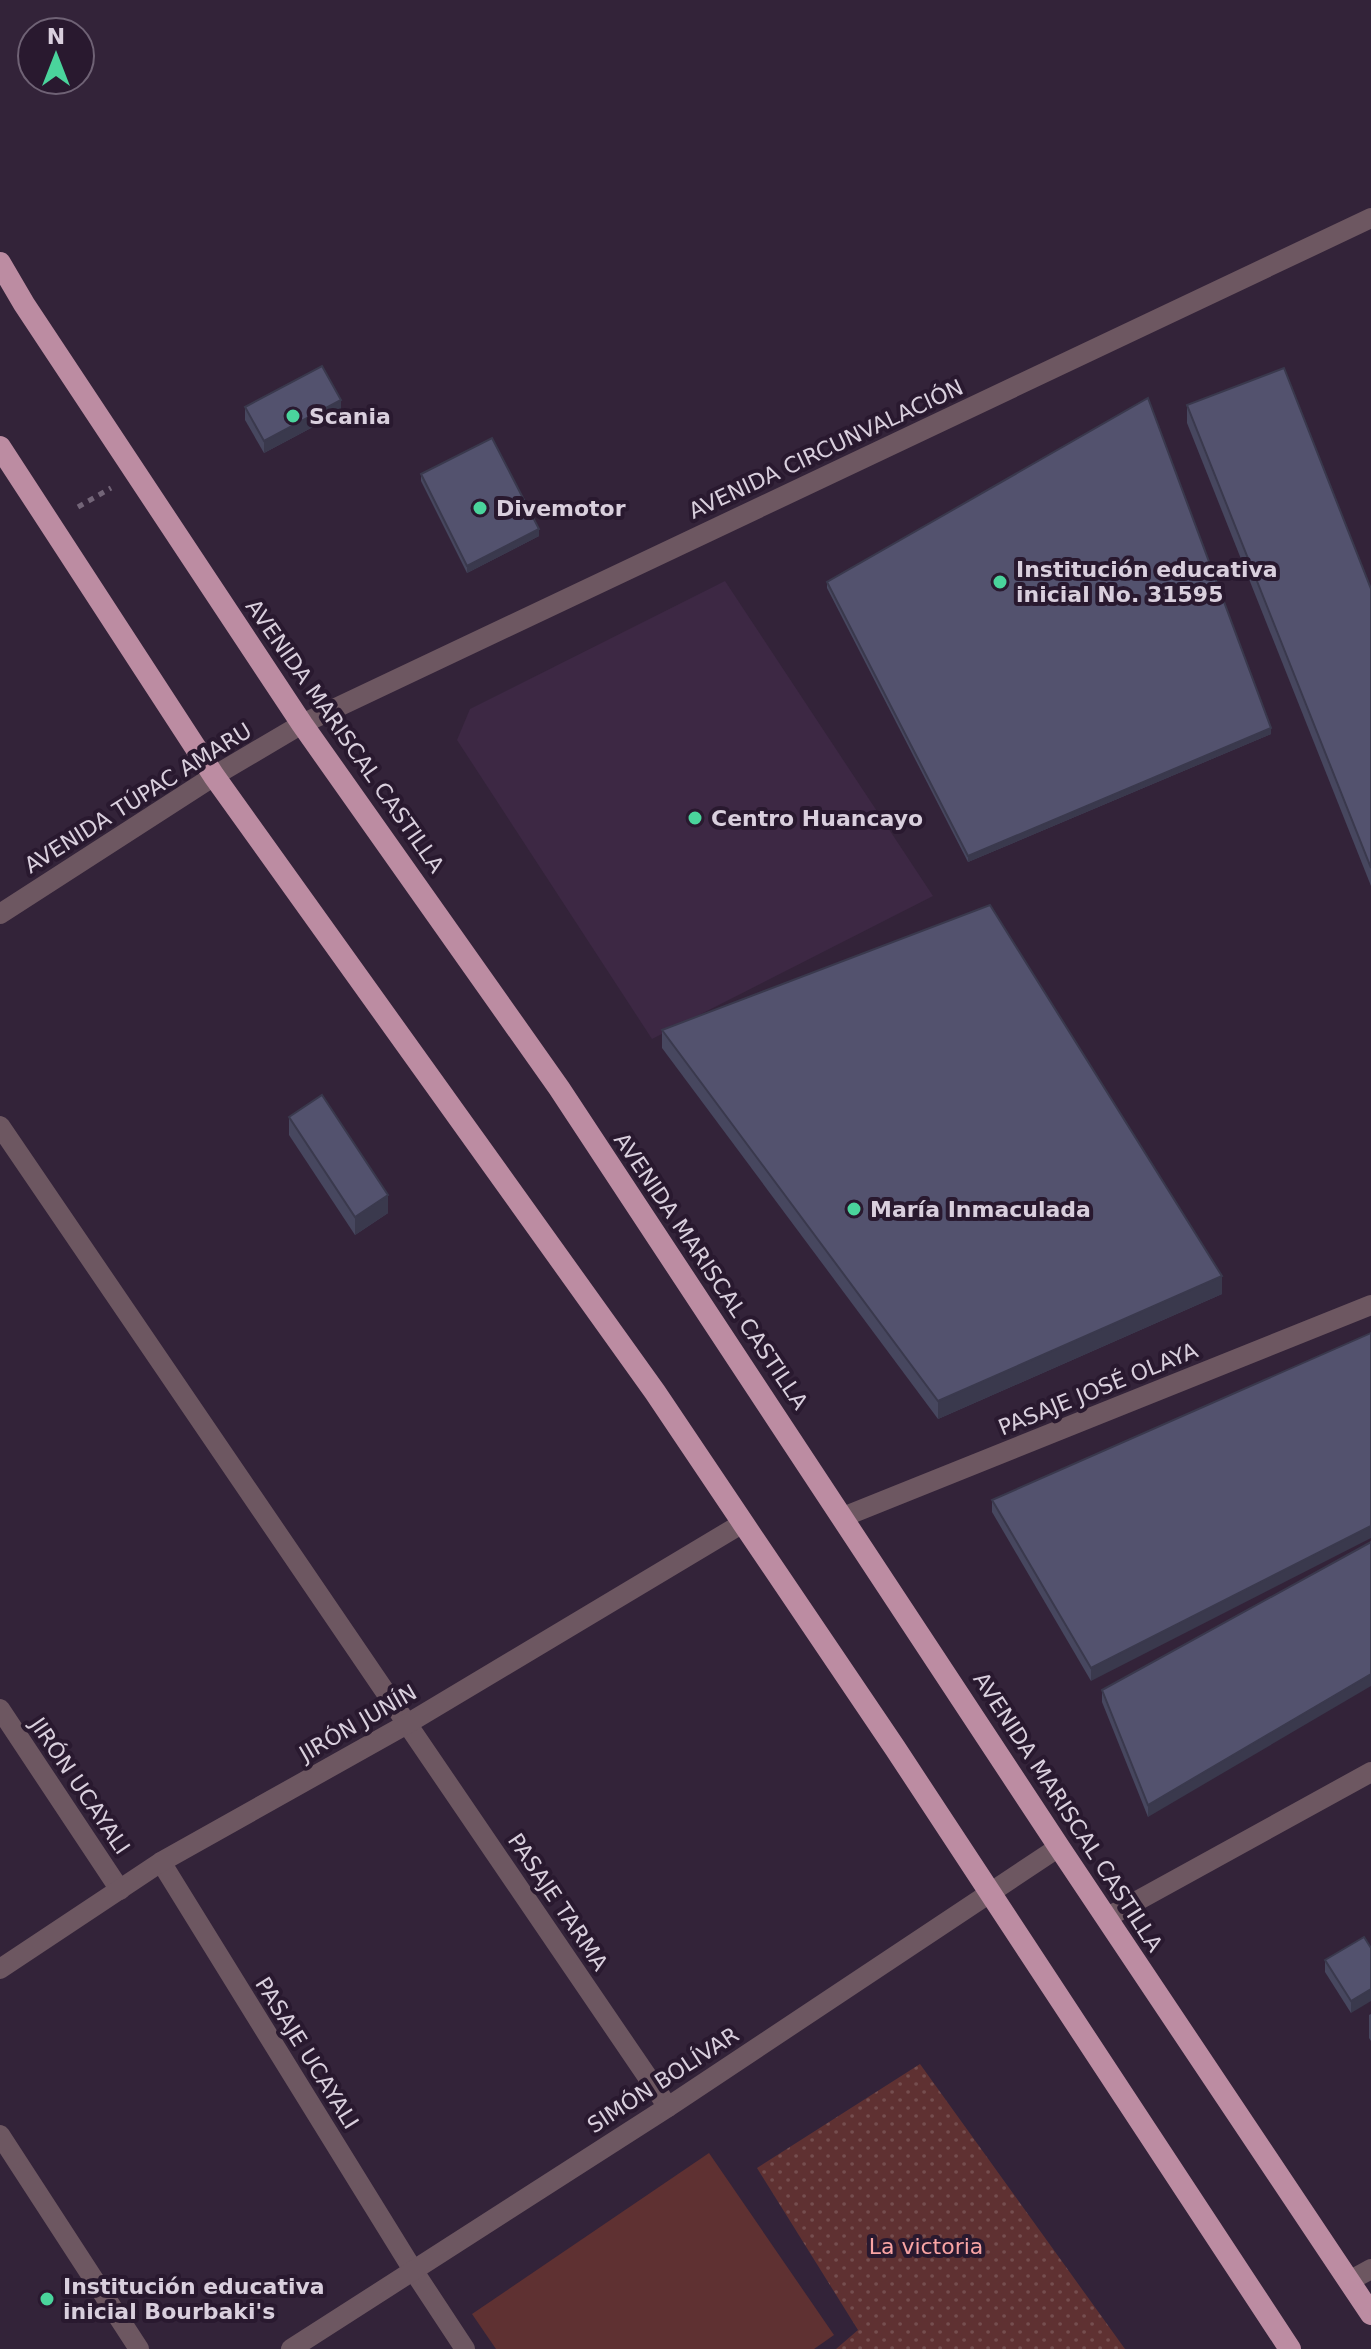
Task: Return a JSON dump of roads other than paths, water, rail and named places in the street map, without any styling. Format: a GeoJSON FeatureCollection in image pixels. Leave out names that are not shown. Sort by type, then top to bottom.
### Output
{"type":"FeatureCollection","features":[{"type":"Feature","properties":{"kind":"highway","name":"AVENIDA MARISCAL CASTILLA"},"geometry":{"type":"LineString","coordinates":[[0,263],[302,724],[559,1088],[1371,2314]]}},
{"type":"Feature","properties":{"kind":"highway"},"geometry":{"type":"LineString","coordinates":[[0,447],[214,776],[655,1392],[1290,2349]]}},
{"type":"Feature","properties":{"kind":"street","name":"AVENIDA CIRCUNVALACIÓN"},"geometry":{"type":"LineString","coordinates":[[302,724],[1371,218]]}},
{"type":"Feature","properties":{"kind":"street","name":"AVENIDA TÚPAC AMARU"},"geometry":{"type":"LineString","coordinates":[[0,914],[214,776],[302,724]]}},
{"type":"Feature","properties":{"kind":"street","name":"PASAJE TARMA"},"geometry":{"type":"LineString","coordinates":[[0,1126],[668,2107]]}},
{"type":"Feature","properties":{"kind":"street","name":"PASAJE JOSÉ OLAYA"},"geometry":{"type":"LineString","coordinates":[[843,1517],[1371,1305]]}},
{"type":"Feature","properties":{"kind":"street","name":"JIRÓN JUNÍN"},"geometry":{"type":"LineString","coordinates":[[0,1969],[161,1862],[407,1724],[743,1523]]}},
{"type":"Feature","properties":{"kind":"street","name":"JIRÓN UCAYALI"},"geometry":{"type":"LineString","coordinates":[[0,1709],[120,1890]]}},
{"type":"Feature","properties":{"kind":"street"},"geometry":{"type":"LineString","coordinates":[[1106,1918],[1371,1772]]}},
{"type":"Feature","properties":{"kind":"street","name":"SIMÓN BOLÍVAR"},"geometry":{"type":"LineString","coordinates":[[291,2349],[668,2107],[1059,1847]]}},
{"type":"Feature","properties":{"kind":"street","name":"PASAJE UCAYALI"},"geometry":{"type":"LineString","coordinates":[[161,1862],[465,2349]]}},
{"type":"Feature","properties":{"kind":"street"},"geometry":{"type":"LineString","coordinates":[[0,2135],[139,2349]]}},
{"type":"Feature","properties":{"kind":"street"},"geometry":{"type":"LineString","coordinates":[[1349,2281],[1371,2269]]}},
{"type":"Feature","properties":{"kind":"place","name":"Scania"},"geometry":{"type":"Point","coordinates":[293,416]}},
{"type":"Feature","properties":{"kind":"place","name":"Divemotor"},"geometry":{"type":"Point","coordinates":[480,508]}},
{"type":"Feature","properties":{"kind":"place","name":"Institución educativa inicial No. 31595"},"geometry":{"type":"Point","coordinates":[1000,582]}},
{"type":"Feature","properties":{"kind":"place","name":"Centro Huancayo"},"geometry":{"type":"Point","coordinates":[695,818]}},
{"type":"Feature","properties":{"kind":"place","name":"María Inmaculada"},"geometry":{"type":"Point","coordinates":[854,1209]}},
{"type":"Feature","properties":{"kind":"place","name":"Institución educativa inicial Bourbaki's"},"geometry":{"type":"Point","coordinates":[47,2299]}},
{"type":"Feature","properties":{"kind":"park label","name":"La victoria"},"geometry":{"type":"Point","coordinates":[926,2246]}}]}
